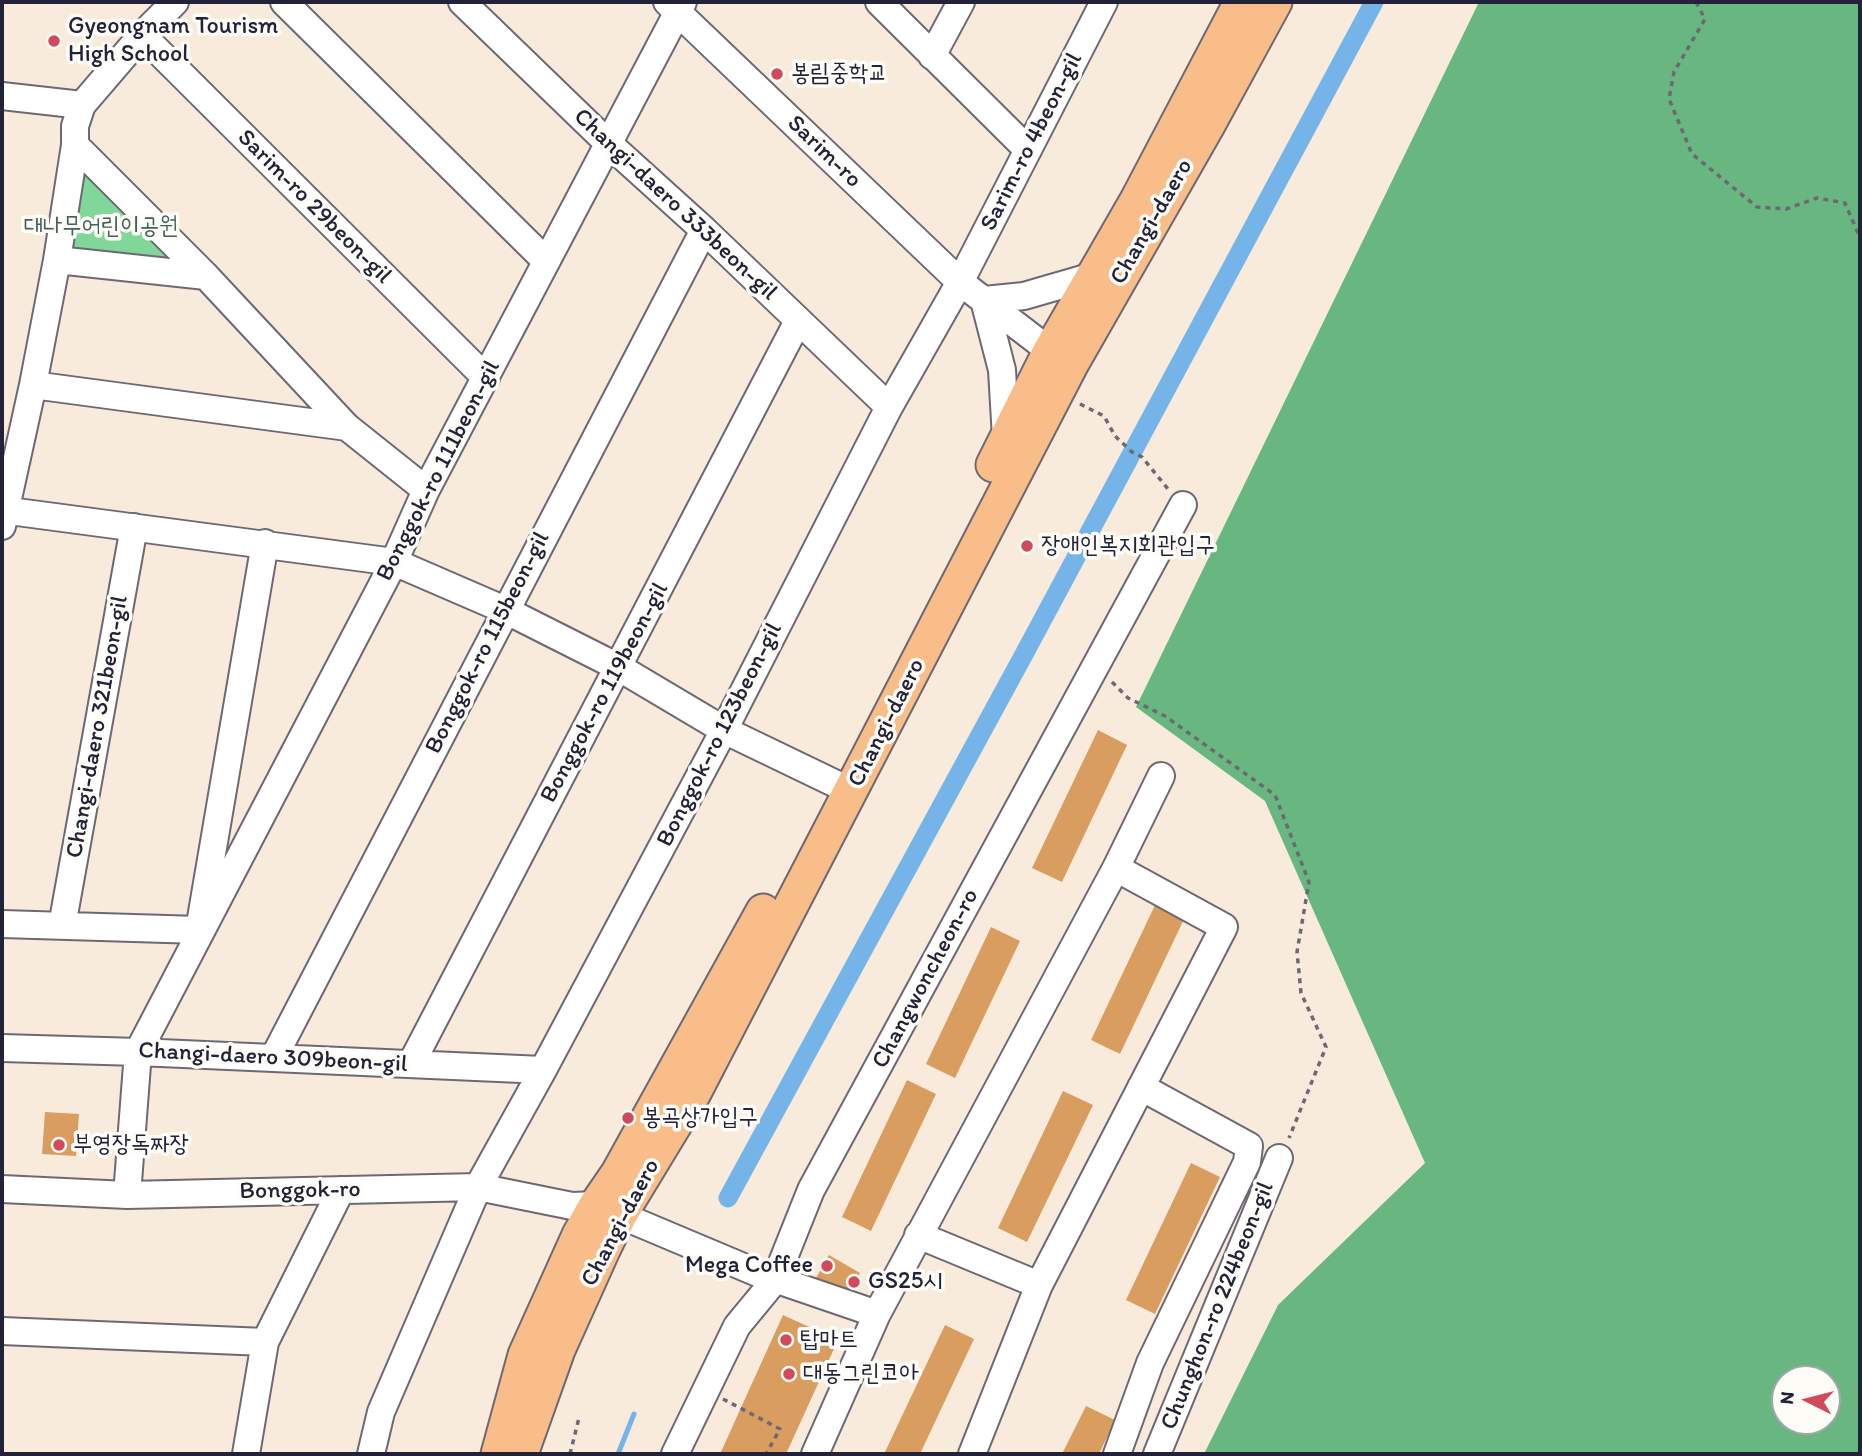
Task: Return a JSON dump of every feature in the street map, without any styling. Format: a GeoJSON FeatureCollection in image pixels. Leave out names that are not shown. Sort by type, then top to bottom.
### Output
{"type":"FeatureCollection","features":[{"type":"Feature","properties":{"kind":"main road","name":"Changi-daero"},"geometry":{"type":"LineString","coordinates":[[498,1454],[525,1355],[579,1236],[608,1210],[694,1093],[1061,357],[1093,276],[1137,200],[1241,2]]}},
{"type":"Feature","properties":{"kind":"main road","name":"Changi-daero"},"geometry":{"type":"LineString","coordinates":[[521,1454],[558,1350],[603,1250],[608,1210],[618,1173],[834,783],[1006,438],[1061,357],[1208,125],[1275,2]]}},
{"type":"Feature","properties":{"kind":"street"},"geometry":{"type":"LineString","coordinates":[[175,2],[142,35],[82,105],[75,126],[75,145],[57,260],[33,385],[3,516],[134,527],[394,562],[505,610],[618,667],[724,730],[834,783]]}},
{"type":"Feature","properties":{"kind":"street"},"geometry":{"type":"LineString","coordinates":[[284,2],[546,261]]}},
{"type":"Feature","properties":{"kind":"street","name":"Changi-daero 333beon-gil"},"geometry":{"type":"LineString","coordinates":[[462,2],[889,407]]}},
{"type":"Feature","properties":{"kind":"street"},"geometry":{"type":"LineString","coordinates":[[879,2],[1028,150]]}},
{"type":"Feature","properties":{"kind":"street"},"geometry":{"type":"LineString","coordinates":[[932,56],[961,2]]}},
{"type":"Feature","properties":{"kind":"street","name":"Sarim-ro 4beon-gil"},"geometry":{"type":"LineString","coordinates":[[960,282],[1104,2]]}},
{"type":"Feature","properties":{"kind":"street","name":"Bonggok-ro 111beon-gil"},"geometry":{"type":"LineString","coordinates":[[127,1195],[138,1052],[199,930],[394,562],[426,490],[610,145],[676,5]]}},
{"type":"Feature","properties":{"kind":"street","name":"Sarim-ro"},"geometry":{"type":"LineString","coordinates":[[676,5],[960,282],[1061,357]]}},
{"type":"Feature","properties":{"kind":"street","name":"Sarim-ro 29beon-gil"},"geometry":{"type":"LineString","coordinates":[[142,35],[486,378]]}},
{"type":"Feature","properties":{"kind":"street"},"geometry":{"type":"LineString","coordinates":[[2,96],[82,105]]}},
{"type":"Feature","properties":{"kind":"street"},"geometry":{"type":"LineString","coordinates":[[75,145],[206,276],[347,427],[426,490]]}},
{"type":"Feature","properties":{"kind":"street","name":"Bonggok-ro 115beon-gil"},"geometry":{"type":"LineString","coordinates":[[274,1057],[704,230]]}},
{"type":"Feature","properties":{"kind":"street"},"geometry":{"type":"LineString","coordinates":[[57,260],[206,276]]}},
{"type":"Feature","properties":{"kind":"street"},"geometry":{"type":"LineString","coordinates":[[1006,438],[1002,370],[984,300],[1024,296],[1093,276]]}},
{"type":"Feature","properties":{"kind":"street","name":"Bonggok-ro 123beon-gil"},"geometry":{"type":"LineString","coordinates":[[371,1454],[381,1412],[478,1187],[724,730],[889,407],[960,282]]}},
{"type":"Feature","properties":{"kind":"street","name":"Bonggok-ro 119beon-gil"},"geometry":{"type":"LineString","coordinates":[[411,1065],[798,321]]}},
{"type":"Feature","properties":{"kind":"street"},"geometry":{"type":"LineString","coordinates":[[33,385],[347,427]]}},
{"type":"Feature","properties":{"kind":"street","name":"Changwoncheon-ro"},"geometry":{"type":"LineString","coordinates":[[675,1454],[737,1326],[768,1277],[811,1190],[1183,505]]}},
{"type":"Feature","properties":{"kind":"street","name":"Changi-daero 321beon-gil"},"geometry":{"type":"LineString","coordinates":[[62,926],[134,527]]}},
{"type":"Feature","properties":{"kind":"street"},"geometry":{"type":"LineString","coordinates":[[2,924],[199,930],[265,543]]}},
{"type":"Feature","properties":{"kind":"street"},"geometry":{"type":"LineString","coordinates":[[815,1454],[877,1314],[1116,868],[1161,776]]}},
{"type":"Feature","properties":{"kind":"street"},"geometry":{"type":"LineString","coordinates":[[972,1454],[1039,1284],[1224,927],[1116,868]]}},
{"type":"Feature","properties":{"kind":"street","name":"Changi-daero 309beon-gil"},"geometry":{"type":"LineString","coordinates":[[2,1048],[543,1070]]}},
{"type":"Feature","properties":{"kind":"street"},"geometry":{"type":"LineString","coordinates":[[1116,1454],[1150,1363],[1247,1163],[1249,1146],[1141,1087]]}},
{"type":"Feature","properties":{"kind":"street","name":"Chunghon-ro 224beon-gil"},"geometry":{"type":"LineString","coordinates":[[1157,1454],[1279,1158]]}},
{"type":"Feature","properties":{"kind":"street","name":"Bonggok-ro"},"geometry":{"type":"LineString","coordinates":[[2,1189],[127,1195],[478,1187],[572,1206],[608,1210]]}},
{"type":"Feature","properties":{"kind":"street"},"geometry":{"type":"LineString","coordinates":[[246,1454],[265,1342],[341,1190]]}},
{"type":"Feature","properties":{"kind":"street"},"geometry":{"type":"LineString","coordinates":[[608,1210],[768,1277],[877,1314]]}},
{"type":"Feature","properties":{"kind":"street"},"geometry":{"type":"LineString","coordinates":[[918,1235],[1039,1284]]}},
{"type":"Feature","properties":{"kind":"street"},"geometry":{"type":"LineString","coordinates":[[2,1331],[265,1342]]}},
{"type":"Feature","properties":{"kind":"path"},"geometry":{"type":"LineString","coordinates":[[1696,2],[1705,19],[1674,72],[1669,99],[1692,154],[1757,207],[1786,209],[1817,198],[1845,202],[1860,238]]}},
{"type":"Feature","properties":{"kind":"path"},"geometry":{"type":"LineString","coordinates":[[1104,416],[1115,436],[1132,452],[1142,457],[1164,484]]}},
{"type":"Feature","properties":{"kind":"path"},"geometry":{"type":"LineString","coordinates":[[1102,653],[1112,684],[1128,698],[1165,716],[1275,795],[1309,882],[1297,951],[1301,993],[1326,1047],[1295,1127],[1279,1158]]}},
{"type":"Feature","properties":{"kind":"path"},"geometry":{"type":"LineString","coordinates":[[706,1391],[780,1429],[766,1454]]}},
{"type":"Feature","properties":{"kind":"path"},"geometry":{"type":"LineString","coordinates":[[570,1454],[579,1418]]}},
{"type":"Feature","properties":{"kind":"green space"},"geometry":{"type":"Polygon","coordinates":[[[1479,2],[1860,2],[1860,1454],[1204,1454],[1278,1305],[1425,1163],[1265,801],[1136,707],[1479,2]]]}},
{"type":"Feature","properties":{"kind":"green space","name":"대나무어린이공원"},"geometry":{"type":"Polygon","coordinates":[[[78,159],[191,268],[61,257],[78,159]]]}},
{"type":"Feature","properties":{"kind":"building"},"geometry":{"type":"Polygon","coordinates":[[[1098,730],[1127,745],[1062,882],[1032,868],[1098,730]]]}},
{"type":"Feature","properties":{"kind":"building"},"geometry":{"type":"Polygon","coordinates":[[[1156,903],[1185,917],[1120,1054],[1091,1040],[1156,903]]]}},
{"type":"Feature","properties":{"kind":"building"},"geometry":{"type":"Polygon","coordinates":[[[991,927],[1020,941],[955,1078],[926,1064],[991,927]]]}},
{"type":"Feature","properties":{"kind":"building"},"geometry":{"type":"Polygon","coordinates":[[[907,1080],[936,1094],[871,1231],[842,1217],[907,1080]]]}},
{"type":"Feature","properties":{"kind":"building"},"geometry":{"type":"Polygon","coordinates":[[[1063,1091],[1093,1105],[1027,1242],[998,1228],[1063,1091]]]}},
{"type":"Feature","properties":{"kind":"building"},"geometry":{"type":"Polygon","coordinates":[[[45,1112],[79,1114],[76,1156],[42,1154],[45,1112]]]}},
{"type":"Feature","properties":{"kind":"building"},"geometry":{"type":"Polygon","coordinates":[[[1191,1163],[1220,1177],[1155,1314],[1126,1300],[1191,1163]]]}},
{"type":"Feature","properties":{"kind":"building"},"geometry":{"type":"Polygon","coordinates":[[[829,1255],[860,1273],[847,1296],[816,1278],[829,1255]]]}},
{"type":"Feature","properties":{"kind":"building","name":"대동그린코아"},"geometry":{"type":"Polygon","coordinates":[[[783,1315],[838,1340],[786,1454],[720,1454],[783,1315]]]}},
{"type":"Feature","properties":{"kind":"building"},"geometry":{"type":"Polygon","coordinates":[[[945,1325],[974,1339],[920,1454],[884,1454],[945,1325]]]}},
{"type":"Feature","properties":{"kind":"building"},"geometry":{"type":"Polygon","coordinates":[[[1086,1406],[1115,1420],[1099,1454],[1062,1454],[1086,1406]]]}},
{"type":"Feature","properties":{"kind":"waterway"},"geometry":{"type":"LineString","coordinates":[[728,1198],[1374,2]]}},
{"type":"Feature","properties":{"kind":"waterway"},"geometry":{"type":"LineString","coordinates":[[618,1454],[634,1414]]}},
{"type":"Feature","properties":{"kind":"place","name":"Gyeongnam Tourism High School"},"geometry":{"type":"Point","coordinates":[54,41]}},
{"type":"Feature","properties":{"kind":"place","name":"봉림중학교"},"geometry":{"type":"Point","coordinates":[777,74]}},
{"type":"Feature","properties":{"kind":"place","name":"장애인복지회관입구"},"geometry":{"type":"Point","coordinates":[1027,546]}},
{"type":"Feature","properties":{"kind":"place","name":"봉곡상가입구"},"geometry":{"type":"Point","coordinates":[628,1118]}},
{"type":"Feature","properties":{"kind":"place","name":"부영장독짜장"},"geometry":{"type":"Point","coordinates":[59,1145]}},
{"type":"Feature","properties":{"kind":"place","name":"Mega Coffee"},"geometry":{"type":"Point","coordinates":[827,1266]}},
{"type":"Feature","properties":{"kind":"place","name":"GS25시"},"geometry":{"type":"Point","coordinates":[854,1282]}},
{"type":"Feature","properties":{"kind":"place","name":"탑마트"},"geometry":{"type":"Point","coordinates":[786,1340]}},
{"type":"Feature","properties":{"kind":"place","name":"대동그린코아"},"geometry":{"type":"Point","coordinates":[789,1374]}}]}
